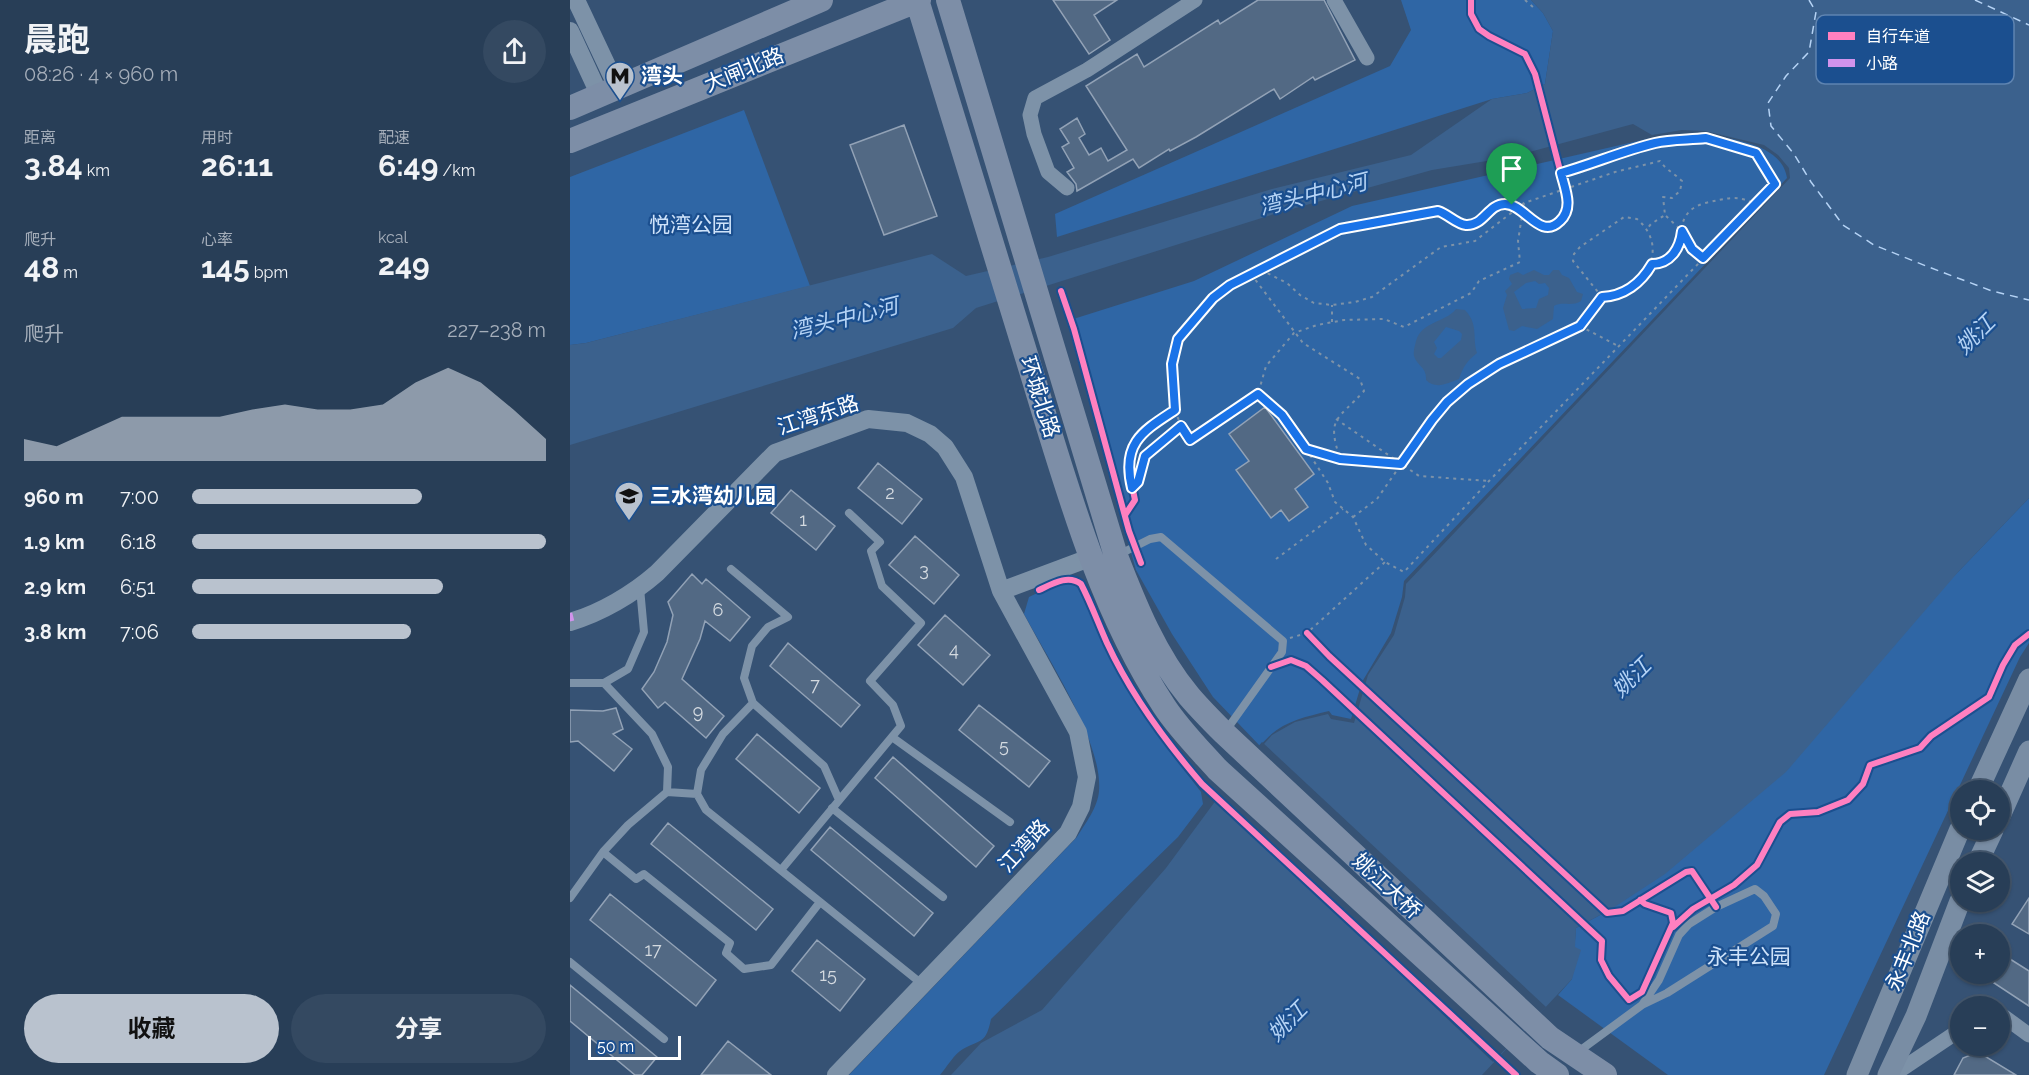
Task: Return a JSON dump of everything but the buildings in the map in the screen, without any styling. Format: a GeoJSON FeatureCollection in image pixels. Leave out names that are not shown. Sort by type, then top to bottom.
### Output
{"type":"FeatureCollection","features":[{"type":"Feature","properties":{"kind":"main road","name":"大闸北路"},"geometry":{"type":"LineString","coordinates":[[570,108],[821,0]]}},
{"type":"Feature","properties":{"kind":"main road","name":"大闸北路"},"geometry":{"type":"LineString","coordinates":[[570,141],[918,0]]}},
{"type":"Feature","properties":{"kind":"main road","name":"环城北路"},"geometry":{"type":"LineString","coordinates":[[918,0],[966,163],[1043,407],[1104,557],[1159,651],[1188,695],[1224,733]]}},
{"type":"Feature","properties":{"kind":"main road","name":"环城北路"},"geometry":{"type":"LineString","coordinates":[[948,0],[1071,406],[1113,608],[1165,708],[1217,769]]}},
{"type":"Feature","properties":{"kind":"main road"},"geometry":{"type":"LineString","coordinates":[[1983,780],[2029,679]]}},
{"type":"Feature","properties":{"kind":"main road","name":"姚江大桥"},"geometry":{"type":"LineString","coordinates":[[1224,733],[1550,1038],[1559,1066]]}},
{"type":"Feature","properties":{"kind":"main road"},"geometry":{"type":"LineString","coordinates":[[2010,794],[2029,751]]}},
{"type":"Feature","properties":{"kind":"main road","name":"姚江大桥"},"geometry":{"type":"LineString","coordinates":[[1217,769],[1559,1066]]}},
{"type":"Feature","properties":{"kind":"main road","name":"永丰北路"},"geometry":{"type":"LineString","coordinates":[[1857,1075],[1955,840]]}},
{"type":"Feature","properties":{"kind":"main road","name":"永丰北路"},"geometry":{"type":"LineString","coordinates":[[1888,1075],[1916,1016],[1956,912]]}},
{"type":"Feature","properties":{"kind":"main road"},"geometry":{"type":"LineString","coordinates":[[1559,1066],[1605,1075]]}},
{"type":"Feature","properties":{"kind":"street"},"geometry":{"type":"LineString","coordinates":[[576,0],[609,93]]}},
{"type":"Feature","properties":{"kind":"street"},"geometry":{"type":"LineString","coordinates":[[1067,188],[1048,172],[1034,134],[1030,115],[1035,98],[1087,70],[1194,0]]}},
{"type":"Feature","properties":{"kind":"street"},"geometry":{"type":"LineString","coordinates":[[1334,0],[1367,58]]}},
{"type":"Feature","properties":{"kind":"street"},"geometry":{"type":"LineString","coordinates":[[570,31],[609,93]]}},
{"type":"Feature","properties":{"kind":"street","name":"江湾东路"},"geometry":{"type":"LineString","coordinates":[[570,622],[640,588],[775,453],[868,419],[907,423],[930,434],[945,447],[964,477],[1001,591]]}},
{"type":"Feature","properties":{"kind":"street"},"geometry":{"type":"LineString","coordinates":[[1001,591],[1104,557]]}},
{"type":"Feature","properties":{"kind":"street","name":"江湾路"},"geometry":{"type":"LineString","coordinates":[[836,1075],[1068,833],[1081,807],[1087,777],[1078,732],[1001,591]]}},
{"type":"Feature","properties":{"kind":"street"},"geometry":{"type":"LineString","coordinates":[[2010,1021],[2029,1035]]}},
{"type":"Feature","properties":{"kind":"street"},"geometry":{"type":"LineString","coordinates":[[1893,1075],[1950,1037]]}},
{"type":"Feature","properties":{"kind":"lane"},"geometry":{"type":"LineString","coordinates":[[781,870],[901,726],[893,705],[870,681],[921,622],[882,586],[871,551],[880,542],[849,513]]}},
{"type":"Feature","properties":{"kind":"lane"},"geometry":{"type":"LineString","coordinates":[[1104,557],[1161,537],[1283,641],[1282,652],[1224,733]]}},
{"type":"Feature","properties":{"kind":"lane"},"geometry":{"type":"LineString","coordinates":[[731,569],[788,617],[768,627],[752,646],[744,678],[753,703],[824,766],[839,800]]}},
{"type":"Feature","properties":{"kind":"lane"},"geometry":{"type":"LineString","coordinates":[[570,683],[604,683],[628,669],[644,632],[640,588]]}},
{"type":"Feature","properties":{"kind":"lane"},"geometry":{"type":"LineString","coordinates":[[604,683],[652,734],[668,767],[667,792]]}},
{"type":"Feature","properties":{"kind":"lane"},"geometry":{"type":"LineString","coordinates":[[753,703],[723,734],[701,770],[697,794],[706,810],[924,985]]}},
{"type":"Feature","properties":{"kind":"lane"},"geometry":{"type":"LineString","coordinates":[[892,737],[1010,822]]}},
{"type":"Feature","properties":{"kind":"lane"},"geometry":{"type":"LineString","coordinates":[[570,898],[603,852],[628,825],[667,792],[697,794]]}},
{"type":"Feature","properties":{"kind":"lane"},"geometry":{"type":"LineString","coordinates":[[832,808],[943,897]]}},
{"type":"Feature","properties":{"kind":"lane"},"geometry":{"type":"LineString","coordinates":[[603,852],[636,879],[644,874],[730,943],[726,953],[744,969],[771,964],[820,902]]}},
{"type":"Feature","properties":{"kind":"lane"},"geometry":{"type":"LineString","coordinates":[[1559,1066],[1642,1005],[1667,993],[1773,926],[1776,914],[1764,896],[1755,889],[1716,907],[1689,924],[1678,934],[1659,980],[1642,1005]]}},
{"type":"Feature","properties":{"kind":"lane"},"geometry":{"type":"LineString","coordinates":[[570,962],[664,1039]]}},
{"type":"Feature","properties":{"kind":"path"},"geometry":{"type":"LineString","coordinates":[[1525,0],[1533,7]]}},
{"type":"Feature","properties":{"kind":"path"},"geometry":{"type":"LineString","coordinates":[[1258,394],[1282,415],[1328,483],[1335,502],[1353,517],[1366,544],[1385,562],[1404,572],[1775,184],[1756,153],[1706,138],[1658,142],[1610,155],[1592,164],[1561,173]]}},
{"type":"Feature","properties":{"kind":"path"},"geometry":{"type":"LineString","coordinates":[[1261,270],[1287,283],[1300,295],[1314,303],[1332,305],[1355,302],[1372,297],[1441,247],[1475,241],[1524,203],[1615,172],[1660,161],[1666,170],[1675,174],[1682,181],[1680,191],[1672,198],[1663,197],[1665,215],[1682,231],[1692,249],[1703,258]]}},
{"type":"Feature","properties":{"kind":"path"},"geometry":{"type":"LineString","coordinates":[[1558,163],[1566,193]]}},
{"type":"Feature","properties":{"kind":"path"},"geometry":{"type":"LineString","coordinates":[[1652,264],[1661,264],[1669,259],[1681,240],[1687,213],[1695,207],[1732,197],[1745,198],[1755,204]]}},
{"type":"Feature","properties":{"kind":"path"},"geometry":{"type":"LineString","coordinates":[[1174,398],[1175,410],[1181,426],[1190,440],[1258,394],[1266,366],[1294,333],[1344,320],[1384,319],[1404,327],[1471,292],[1479,281],[1520,262],[1518,241],[1524,203]]}},
{"type":"Feature","properties":{"kind":"path"},"geometry":{"type":"LineString","coordinates":[[1507,204],[1523,210],[1530,219]]}},
{"type":"Feature","properties":{"kind":"path"},"geometry":{"type":"LineString","coordinates":[[1646,230],[1665,215]]}},
{"type":"Feature","properties":{"kind":"path"},"geometry":{"type":"LineString","coordinates":[[1353,517],[1377,499],[1432,420],[1447,402],[1468,384],[1499,364],[1580,326],[1602,297],[1615,296],[1629,289],[1644,275],[1652,264],[1651,243],[1646,230],[1637,219],[1624,217],[1580,247],[1574,254],[1573,261],[1602,297]]}},
{"type":"Feature","properties":{"kind":"path"},"geometry":{"type":"LineString","coordinates":[[1241,280],[1271,264]]}},
{"type":"Feature","properties":{"kind":"path"},"geometry":{"type":"LineString","coordinates":[[1251,274],[1303,343],[1360,379],[1364,391],[1336,419],[1332,436],[1340,459]]}},
{"type":"Feature","properties":{"kind":"path"},"geometry":{"type":"LineString","coordinates":[[1332,305],[1332,322]]}},
{"type":"Feature","properties":{"kind":"path"},"geometry":{"type":"LineString","coordinates":[[1580,326],[1618,346]]}},
{"type":"Feature","properties":{"kind":"path"},"geometry":{"type":"LineString","coordinates":[[1168,415],[1175,410]]}},
{"type":"Feature","properties":{"kind":"path"},"geometry":{"type":"LineString","coordinates":[[1336,419],[1419,476],[1489,481]]}},
{"type":"Feature","properties":{"kind":"path"},"geometry":{"type":"LineString","coordinates":[[1132,487],[1138,482],[1145,456],[1181,426]]}},
{"type":"Feature","properties":{"kind":"path"},"geometry":{"type":"LineString","coordinates":[[1306,449],[1340,459],[1401,464]]}},
{"type":"Feature","properties":{"kind":"path"},"geometry":{"type":"LineString","coordinates":[[1276,559],[1343,509]]}},
{"type":"Feature","properties":{"kind":"path"},"geometry":{"type":"LineString","coordinates":[[1283,641],[1307,633],[1385,562]]}},
{"type":"Feature","properties":{"kind":"path"},"geometry":{"type":"LineString","coordinates":[[1307,633],[1315,640]]}},
{"type":"Feature","properties":{"kind":"green space"},"geometry":{"type":"Polygon","coordinates":[[[1401,0],[1531,0],[1543,13],[1553,31],[1545,84],[1527,93],[1492,99],[1057,237],[1055,214],[1390,66],[1411,30],[1401,0]]]}},
{"type":"Feature","properties":{"kind":"green space","name":"悦湾公园"},"geometry":{"type":"Polygon","coordinates":[[[744,110],[810,286],[586,343],[570,345],[570,177],[744,110]]]}},
{"type":"Feature","properties":{"kind":"green space"},"geometry":{"type":"Polygon","coordinates":[[[1703,133],[1741,141],[1766,150],[1783,166],[1787,178],[1404,581],[1402,597],[1391,633],[1362,682],[1351,719],[1332,715],[1329,711],[1309,716],[1283,726],[1260,746],[1213,697],[1172,634],[1136,570],[1067,321],[1194,281],[1352,206],[1651,138],[1703,133]]]}},
{"type":"Feature","properties":{"kind":"green space","name":"永丰公园"},"geometry":{"type":"Polygon","coordinates":[[[2029,498],[2029,643],[2020,657],[1962,780],[1950,780],[1950,806],[1824,1075],[1668,1075],[1558,995],[1572,979],[1576,928],[1613,908],[1959,571],[2029,498]]]}},
{"type":"Feature","properties":{"kind":"green space"},"geometry":{"type":"Polygon","coordinates":[[[1060,582],[1077,586],[1112,660],[1137,704],[1201,792],[1203,804],[1178,837],[991,1019],[985,1036],[960,1051],[940,1075],[849,1075],[1077,837],[1094,809],[1099,791],[1098,771],[1092,749],[1072,701],[1024,614],[1029,597],[1060,582]]]}},
{"type":"Feature","properties":{"kind":"water"},"geometry":{"type":"Polygon","coordinates":[[[1531,0],[2029,0],[2029,498],[1959,571],[1786,772],[1665,874],[1613,908],[1576,928],[1575,947],[1581,950],[1572,979],[1482,1075],[951,1075],[981,1043],[1042,1010],[1166,868],[1225,788],[1272,735],[1295,722],[1328,714],[1331,719],[1354,723],[1368,675],[1394,635],[1405,597],[1406,584],[1790,178],[1789,168],[1778,155],[1764,145],[1705,131],[1682,130],[1652,135],[1633,124],[1511,157],[1432,170],[1274,214],[976,308],[953,328],[570,445],[570,345],[586,343],[932,254],[966,276],[1048,257],[1272,189],[1411,155],[1492,99],[1527,93],[1545,84],[1553,31],[1543,13],[1531,0]]]}},
{"type":"Feature","properties":{"kind":"water"},"geometry":{"type":"Polygon","coordinates":[[[1534,270],[1549,275],[1553,270],[1559,270],[1562,275],[1569,278],[1577,292],[1583,294],[1581,301],[1554,306],[1553,319],[1537,329],[1522,326],[1514,331],[1509,330],[1503,308],[1507,295],[1505,291],[1512,284],[1509,279],[1510,275],[1518,272],[1523,275],[1534,270]],[[1535,281],[1526,283],[1514,292],[1522,309],[1536,308],[1539,299],[1548,295],[1549,288],[1545,283],[1539,284],[1535,281]]]}},
{"type":"Feature","properties":{"kind":"water"},"geometry":{"type":"Polygon","coordinates":[[[1456,309],[1465,310],[1469,315],[1474,326],[1477,353],[1466,365],[1459,379],[1442,385],[1434,385],[1426,380],[1425,372],[1414,356],[1416,341],[1419,334],[1428,326],[1456,309]],[[1446,327],[1434,342],[1437,348],[1434,354],[1438,358],[1441,358],[1461,340],[1462,334],[1446,327]]]}},
{"type":"Feature","properties":{"kind":"pier"},"geometry":{"type":"Polygon","coordinates":[[[1262,742],[1546,1007],[1493,1062],[1214,798],[1262,742]]]}},
{"type":"Feature","properties":{"kind":"ferry route"},"geometry":{"type":"LineString","coordinates":[[1809,0],[1816,12],[1809,52],[1786,76],[1768,103],[1771,126],[1794,154],[1811,182],[1843,225],[1874,245],[1992,291],[2029,300]]}},
{"type":"Feature","properties":{"kind":"ferry route"},"geometry":{"type":"LineString","coordinates":[[1975,0],[2007,15]]}},
{"type":"Feature","properties":{"kind":"ferry route"},"geometry":{"type":"LineString","coordinates":[[2014,18],[2029,25]]}},
{"type":"Feature","properties":{"kind":"marked path"},"geometry":{"type":"LineString","coordinates":[[570,613],[572,621]]}},
{"type":"Feature","properties":{"kind":"cycle path"},"geometry":{"type":"LineString","coordinates":[[1125,515],[1135,500],[1130,467],[1134,445],[1149,428],[1175,410],[1172,364],[1177,339],[1213,298],[1230,285],[1340,229],[1438,211],[1467,225],[1478,222],[1495,207],[1506,204],[1520,210],[1545,227],[1552,226],[1563,218],[1568,201],[1535,74],[1525,54],[1479,29],[1471,14],[1471,0]]}},
{"type":"Feature","properties":{"kind":"cycle path"},"geometry":{"type":"LineString","coordinates":[[1061,291],[1074,329],[1129,531],[1141,563]]}},
{"type":"Feature","properties":{"kind":"cycle path"},"geometry":{"type":"LineString","coordinates":[[1039,590],[1065,580],[1081,584],[1127,681],[1162,734],[1202,784],[1516,1075]]}},
{"type":"Feature","properties":{"kind":"cycle path"},"geometry":{"type":"LineString","coordinates":[[1307,633],[1329,656],[1607,913],[1623,911],[1686,872],[1692,871],[1716,907]]}},
{"type":"Feature","properties":{"kind":"cycle path"},"geometry":{"type":"LineString","coordinates":[[1673,927],[1693,909],[1734,885],[1757,865],[1780,822],[1790,814],[1818,812],[1848,800],[1863,784],[1870,765],[1920,748],[1931,736],[1989,697],[2015,645],[2029,634]]}},
{"type":"Feature","properties":{"kind":"cycle path"},"geometry":{"type":"LineString","coordinates":[[1271,667],[1291,660],[1306,666],[1322,680],[1602,941],[1601,960],[1609,976],[1629,1000],[1642,992],[1673,923],[1671,913],[1640,900]]}},
{"type":"Feature","properties":{"kind":"place","name":"湾头"},"geometry":{"type":"Point","coordinates":[620,102]}},
{"type":"Feature","properties":{"kind":"place","name":"三水湾幼儿园"},"geometry":{"type":"Point","coordinates":[629,522]}},
{"type":"Feature","properties":{"kind":"route"},"geometry":{"type":"LineString","coordinates":[[1706,138],[1756,153],[1775,184],[1703,258],[1692,249],[1682,231],[1681,240],[1669,259],[1661,264],[1652,264],[1629,289],[1615,296],[1602,297],[1580,326],[1499,364],[1468,384],[1447,402],[1401,464],[1340,459],[1306,449],[1282,415],[1258,394],[1190,440],[1181,426],[1145,456],[1138,482],[1132,488],[1130,462],[1135,441],[1145,430],[1175,410],[1172,364],[1178,339],[1213,298],[1230,285],[1340,229],[1438,211],[1448,214],[1460,224],[1470,225],[1481,221],[1496,206],[1512,205],[1523,210],[1530,219],[1542,227],[1553,226],[1562,220],[1567,210],[1568,201],[1561,173],[1592,164],[1610,155],[1658,142],[1706,138]]}},
{"type":"Feature","properties":{"kind":"water label","name":"湾头中心河"},"geometry":{"type":"Point","coordinates":[1313,194]}},
{"type":"Feature","properties":{"kind":"water label","name":"湾头中心河"},"geometry":{"type":"Point","coordinates":[844,318]}},
{"type":"Feature","properties":{"kind":"water label","name":"姚江"},"geometry":{"type":"Point","coordinates":[1975,334]}},
{"type":"Feature","properties":{"kind":"water label","name":"姚江"},"geometry":{"type":"Point","coordinates":[1631,677]}},
{"type":"Feature","properties":{"kind":"water label","name":"姚江"},"geometry":{"type":"Point","coordinates":[1287,1021]}}]}
